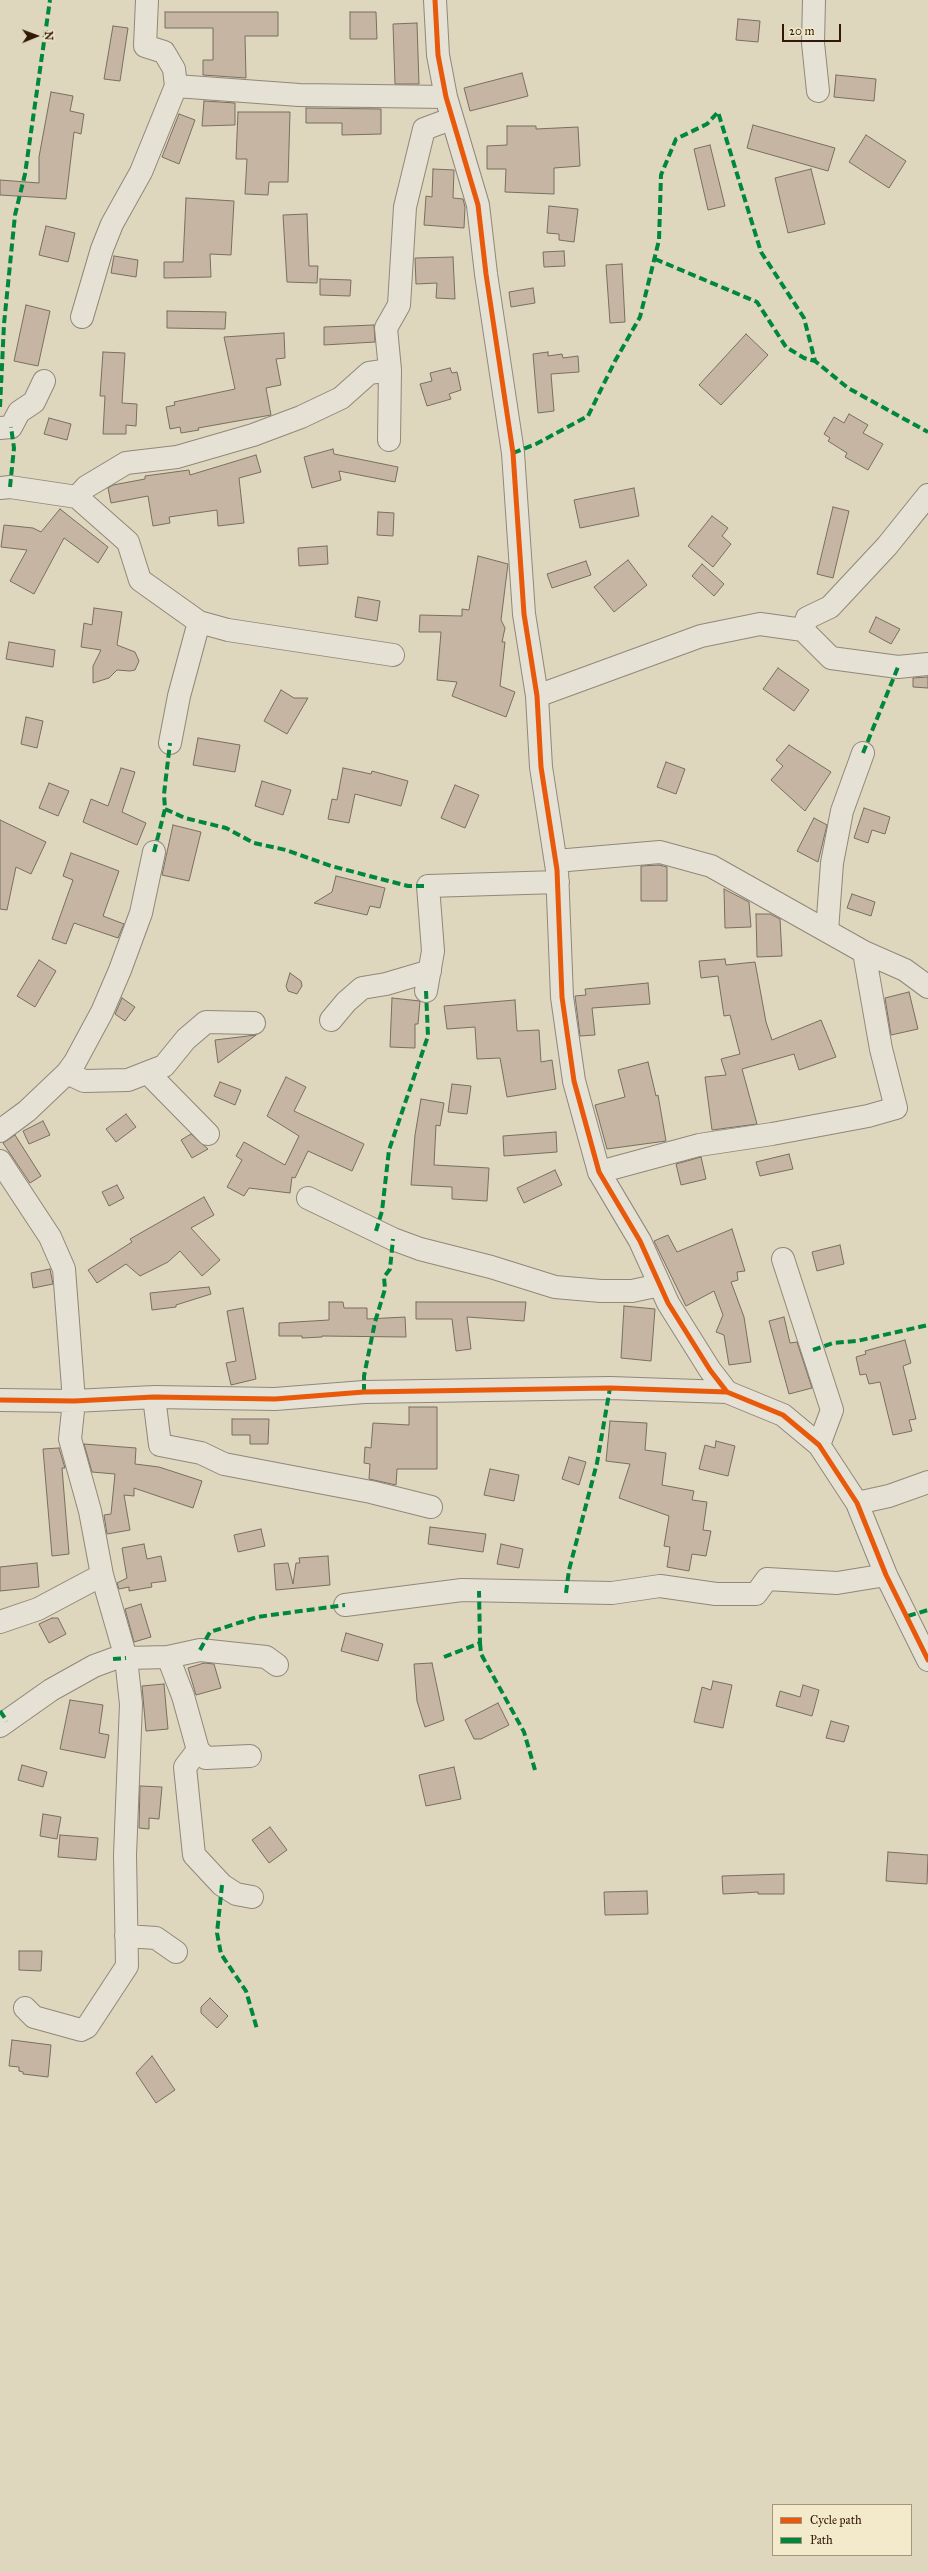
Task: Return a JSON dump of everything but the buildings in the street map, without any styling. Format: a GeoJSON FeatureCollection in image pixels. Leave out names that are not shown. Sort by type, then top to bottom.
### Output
{"type":"FeatureCollection","features":[{"type":"Feature","properties":{"kind":"street"},"geometry":{"type":"LineString","coordinates":[[82,317],[105,243],[141,172],[176,86],[174,69],[164,52],[145,46],[147,0]]}},
{"type":"Feature","properties":{"kind":"street"},"geometry":{"type":"LineString","coordinates":[[435,0],[438,55],[446,98],[451,119],[478,205],[486,274],[514,453],[524,614],[537,696],[541,766],[557,871],[562,997],[574,1081],[599,1172],[640,1241],[668,1303],[727,1392]]}},
{"type":"Feature","properties":{"kind":"street"},"geometry":{"type":"LineString","coordinates":[[814,0],[813,42],[818,91]]}},
{"type":"Feature","properties":{"kind":"street"},"geometry":{"type":"LineString","coordinates":[[176,86],[299,95],[446,98]]}},
{"type":"Feature","properties":{"kind":"street"},"geometry":{"type":"LineString","coordinates":[[389,440],[390,370],[386,328],[399,305],[404,207],[424,129],[451,119]]}},
{"type":"Feature","properties":{"kind":"street"},"geometry":{"type":"LineString","coordinates":[[77,496],[86,487],[126,463],[177,456],[253,436],[301,417],[341,398],[369,373],[390,370]]}},
{"type":"Feature","properties":{"kind":"street"},"geometry":{"type":"LineString","coordinates":[[0,428],[11,427],[19,412],[34,402],[44,381]]}},
{"type":"Feature","properties":{"kind":"street"},"geometry":{"type":"LineString","coordinates":[[0,488],[10,487],[77,496],[128,542],[140,580],[199,622],[228,630],[393,655]]}},
{"type":"Feature","properties":{"kind":"street"},"geometry":{"type":"LineString","coordinates":[[803,630],[807,618],[830,607],[887,546],[928,495]]}},
{"type":"Feature","properties":{"kind":"street"},"geometry":{"type":"LineString","coordinates":[[170,743],[179,696],[199,622]]}},
{"type":"Feature","properties":{"kind":"street"},"geometry":{"type":"LineString","coordinates":[[537,696],[701,636],[760,624],[803,630],[831,658],[898,667],[928,664]]}},
{"type":"Feature","properties":{"kind":"street"},"geometry":{"type":"LineString","coordinates":[[827,931],[832,862],[841,818],[863,753]]}},
{"type":"Feature","properties":{"kind":"street"},"geometry":{"type":"LineString","coordinates":[[0,1131],[27,1111],[67,1073],[102,1012],[142,913],[154,852]]}},
{"type":"Feature","properties":{"kind":"street"},"geometry":{"type":"LineString","coordinates":[[331,1020],[346,1002],[362,988],[386,984],[428,981],[433,951],[428,886],[557,871],[660,852],[711,866],[864,952],[905,970],[928,987]]}},
{"type":"Feature","properties":{"kind":"street"},"geometry":{"type":"LineString","coordinates":[[599,1172],[699,1145],[838,1122],[896,1108],[881,1049],[864,952]]}},
{"type":"Feature","properties":{"kind":"street"},"geometry":{"type":"LineString","coordinates":[[67,1073],[84,1081],[128,1080],[164,1066],[186,1039],[206,1022],[254,1023]]}},
{"type":"Feature","properties":{"kind":"street"},"geometry":{"type":"LineString","coordinates":[[148,1073],[208,1134]]}},
{"type":"Feature","properties":{"kind":"street"},"geometry":{"type":"LineString","coordinates":[[0,1161],[50,1236],[64,1269],[74,1401],[70,1439],[90,1510],[120,1659],[132,1704],[131,1739],[126,1788],[127,1966],[87,2027],[81,2030],[34,2017],[25,2008]]}},
{"type":"Feature","properties":{"kind":"street"},"geometry":{"type":"LineString","coordinates":[[308,1198],[393,1239],[420,1249],[491,1267],[555,1287],[624,1291],[660,1285]]}},
{"type":"Feature","properties":{"kind":"street"},"geometry":{"type":"LineString","coordinates":[[783,1259],[832,1410],[819,1445]]}},
{"type":"Feature","properties":{"kind":"street"},"geometry":{"type":"LineString","coordinates":[[0,1400],[74,1401],[154,1397],[275,1399],[364,1392],[610,1388],[727,1392],[783,1415],[819,1445],[857,1503],[886,1575],[928,1660]]}},
{"type":"Feature","properties":{"kind":"street"},"geometry":{"type":"LineString","coordinates":[[154,1397],[160,1444],[201,1453],[224,1464],[371,1492],[431,1507]]}},
{"type":"Feature","properties":{"kind":"street"},"geometry":{"type":"LineString","coordinates":[[857,1503],[889,1496],[928,1482]]}},
{"type":"Feature","properties":{"kind":"street"},"geometry":{"type":"LineString","coordinates":[[0,1622],[38,1608],[102,1575]]}},
{"type":"Feature","properties":{"kind":"street"},"geometry":{"type":"LineString","coordinates":[[345,1605],[462,1590],[597,1593],[660,1586],[716,1594],[756,1594],[768,1579],[837,1583],[886,1575]]}},
{"type":"Feature","properties":{"kind":"street"},"geometry":{"type":"LineString","coordinates":[[0,1726],[51,1690],[94,1666],[120,1659],[168,1657],[200,1650],[266,1657],[277,1665]]}},
{"type":"Feature","properties":{"kind":"street"},"geometry":{"type":"LineString","coordinates":[[168,1657],[183,1696],[198,1750],[206,1758],[250,1756]]}},
{"type":"Feature","properties":{"kind":"street"},"geometry":{"type":"LineString","coordinates":[[198,1750],[185,1767],[194,1854],[222,1885],[236,1894],[252,1897]]}},
{"type":"Feature","properties":{"kind":"street"},"geometry":{"type":"LineString","coordinates":[[126,1936],[156,1938],[176,1952]]}},
{"type":"Feature","properties":{"kind":"marked path"},"geometry":{"type":"LineString","coordinates":[[0,407],[4,324],[15,215],[25,174],[50,0]]}},
{"type":"Feature","properties":{"kind":"marked path"},"geometry":{"type":"LineString","coordinates":[[513,453],[536,444],[588,416],[615,361],[640,317],[659,240],[661,175],[676,139],[707,124],[718,112],[761,252],[804,318],[815,361],[848,388],[928,432]]}},
{"type":"Feature","properties":{"kind":"marked path"},"geometry":{"type":"LineString","coordinates":[[655,259],[757,302],[786,347],[804,358],[815,361]]}},
{"type":"Feature","properties":{"kind":"marked path"},"geometry":{"type":"LineString","coordinates":[[10,487],[14,448],[11,427]]}},
{"type":"Feature","properties":{"kind":"marked path"},"geometry":{"type":"LineString","coordinates":[[863,753],[898,667]]}},
{"type":"Feature","properties":{"kind":"marked path"},"geometry":{"type":"LineString","coordinates":[[154,852],[165,809],[164,794],[170,743]]}},
{"type":"Feature","properties":{"kind":"marked path"},"geometry":{"type":"LineString","coordinates":[[165,809],[185,818],[226,828],[254,843],[286,850],[331,866],[408,886],[428,886]]}},
{"type":"Feature","properties":{"kind":"marked path"},"geometry":{"type":"LineString","coordinates":[[376,1231],[382,1211],[389,1150],[428,1036],[426,991]]}},
{"type":"Feature","properties":{"kind":"marked path"},"geometry":{"type":"LineString","coordinates":[[364,1392],[364,1376],[375,1322],[385,1289],[384,1277],[390,1269],[393,1239]]}},
{"type":"Feature","properties":{"kind":"marked path"},"geometry":{"type":"LineString","coordinates":[[813,1350],[833,1343],[857,1341],[928,1325]]}},
{"type":"Feature","properties":{"kind":"marked path"},"geometry":{"type":"LineString","coordinates":[[566,1593],[569,1570],[597,1463],[610,1388]]}},
{"type":"Feature","properties":{"kind":"marked path"},"geometry":{"type":"LineString","coordinates":[[444,1657],[480,1643],[479,1591]]}},
{"type":"Feature","properties":{"kind":"marked path"},"geometry":{"type":"LineString","coordinates":[[200,1650],[210,1632],[257,1617],[345,1605]]}},
{"type":"Feature","properties":{"kind":"marked path"},"geometry":{"type":"LineString","coordinates":[[908,1616],[928,1610]]}},
{"type":"Feature","properties":{"kind":"marked path"},"geometry":{"type":"LineString","coordinates":[[480,1643],[481,1654],[524,1732],[535,1770]]}},
{"type":"Feature","properties":{"kind":"marked path"},"geometry":{"type":"LineString","coordinates":[[113,1659],[126,1658]]}},
{"type":"Feature","properties":{"kind":"marked path"},"geometry":{"type":"LineString","coordinates":[[0,1711],[7,1721]]}},
{"type":"Feature","properties":{"kind":"marked path"},"geometry":{"type":"LineString","coordinates":[[222,1885],[217,1933],[221,1954],[246,1991],[257,2029]]}},
{"type":"Feature","properties":{"kind":"cycle path"},"geometry":{"type":"LineString","coordinates":[[435,0],[438,55],[446,97],[478,205],[486,274],[513,453],[524,614],[537,696],[541,767],[557,870],[562,997],[574,1081],[599,1172],[640,1241],[668,1303],[710,1370],[727,1392]]}},
{"type":"Feature","properties":{"kind":"cycle path"},"geometry":{"type":"LineString","coordinates":[[0,1400],[74,1401],[154,1397],[275,1399],[364,1392],[610,1388],[727,1392],[783,1415],[819,1445],[857,1503],[886,1575],[928,1660]]}}]}
